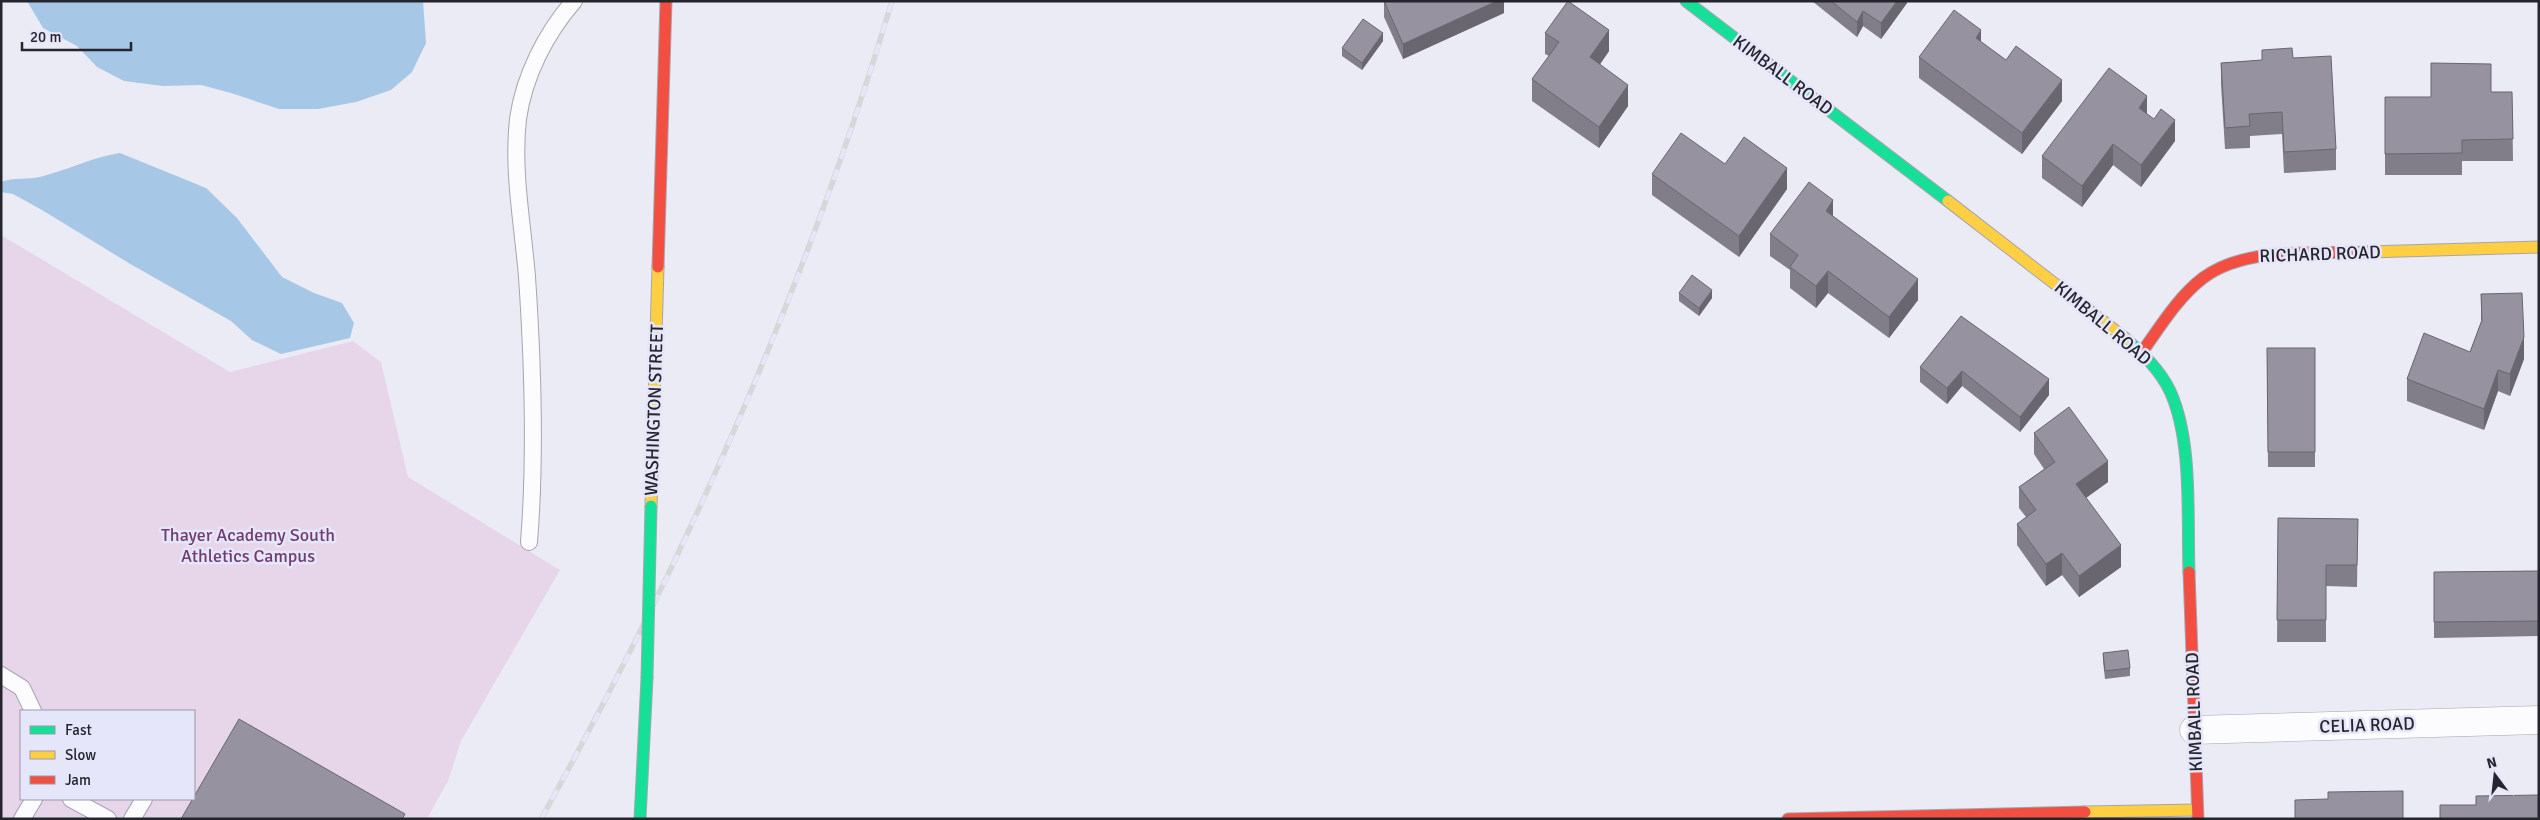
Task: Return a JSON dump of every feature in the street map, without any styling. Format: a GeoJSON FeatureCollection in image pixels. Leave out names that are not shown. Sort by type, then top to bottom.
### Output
{"type":"FeatureCollection","features":[{"type":"Feature","properties":{"kind":"street","name":"WASHINGTON STREET"},"geometry":{"type":"LineString","coordinates":[[640,819],[646,678],[666,1]]}},
{"type":"Feature","properties":{"kind":"street","name":"KIMBALL ROAD"},"geometry":{"type":"LineString","coordinates":[[1686,1],[2104,320],[2142,352],[2170,388],[2178,408],[2182,430],[2197,814]]}},
{"type":"Feature","properties":{"kind":"street","name":"RICHARD ROAD"},"geometry":{"type":"LineString","coordinates":[[2142,352],[2194,286],[2207,273],[2222,264],[2239,258],[2539,247]]}},
{"type":"Feature","properties":{"kind":"street","name":"CELIA ROAD"},"geometry":{"type":"LineString","coordinates":[[2194,730],[2539,720]]}},
{"type":"Feature","properties":{"kind":"street"},"geometry":{"type":"LineString","coordinates":[[1788,819],[2197,814]]}},
{"type":"Feature","properties":{"kind":"lane"},"geometry":{"type":"LineString","coordinates":[[529,542],[532,439],[530,334],[517,134],[524,93],[534,66],[549,35],[574,1]]}},
{"type":"Feature","properties":{"kind":"lane"},"geometry":{"type":"LineString","coordinates":[[1,675],[22,688],[33,710]]}},
{"type":"Feature","properties":{"kind":"lane"},"geometry":{"type":"LineString","coordinates":[[22,819],[33,800]]}},
{"type":"Feature","properties":{"kind":"lane"},"geometry":{"type":"LineString","coordinates":[[73,800],[108,819]]}},
{"type":"Feature","properties":{"kind":"lane"},"geometry":{"type":"LineString","coordinates":[[132,819],[143,800]]}},
{"type":"Feature","properties":{"kind":"green space","name":"Thayer Academy South Athletics Campus"},"geometry":{"type":"Polygon","coordinates":[[[1,235],[230,372],[353,341],[381,362],[408,477],[560,570],[461,741],[448,781],[427,819],[1,819],[1,235]]]}},
{"type":"Feature","properties":{"kind":"water"},"geometry":{"type":"Polygon","coordinates":[[[27,1],[423,1],[426,43],[412,72],[391,90],[356,102],[318,109],[279,109],[201,85],[163,86],[124,81],[97,67],[77,46],[43,28],[27,1]]]}},
{"type":"Feature","properties":{"kind":"water"},"geometry":{"type":"Polygon","coordinates":[[[120,153],[206,188],[237,218],[282,277],[314,293],[342,303],[354,323],[350,338],[281,354],[252,340],[231,321],[132,265],[42,210],[13,194],[1,192],[1,182],[40,177],[100,157],[120,153]]]}},
{"type":"Feature","properties":{"kind":"building"},"geometry":{"type":"Polygon","coordinates":[[[1384,1],[1497,1],[1403,44],[1384,1]]]}},
{"type":"Feature","properties":{"kind":"building"},"geometry":{"type":"Polygon","coordinates":[[[1568,1],[1609,30],[1590,57],[1628,85],[1599,127],[1532,79],[1559,42],[1545,33],[1568,1]]]}},
{"type":"Feature","properties":{"kind":"building"},"geometry":{"type":"Polygon","coordinates":[[[1831,1],[1897,1],[1881,23],[1863,11],[1857,22],[1831,1]]]}},
{"type":"Feature","properties":{"kind":"building"},"geometry":{"type":"Polygon","coordinates":[[[1954,10],[1981,30],[1976,38],[2006,60],[2016,46],[2062,80],[2022,133],[1919,57],[1954,10]]]}},
{"type":"Feature","properties":{"kind":"building"},"geometry":{"type":"Polygon","coordinates":[[[1363,19],[1383,33],[1362,63],[1342,48],[1363,19]]]}},
{"type":"Feature","properties":{"kind":"building"},"geometry":{"type":"Polygon","coordinates":[[[2292,48],[2293,58],[2331,56],[2336,149],[2284,152],[2282,112],[2249,114],[2250,126],[2225,128],[2221,63],[2262,60],[2262,50],[2292,48]]]}},
{"type":"Feature","properties":{"kind":"building"},"geometry":{"type":"Polygon","coordinates":[[[2431,63],[2491,64],[2491,92],[2512,92],[2513,139],[2462,140],[2462,153],[2385,154],[2385,97],[2431,97],[2431,63]]]}},
{"type":"Feature","properties":{"kind":"building"},"geometry":{"type":"Polygon","coordinates":[[[2109,68],[2147,96],[2139,108],[2154,119],[2161,109],[2175,120],[2141,165],[2113,144],[2082,186],[2042,156],[2109,68]]]}},
{"type":"Feature","properties":{"kind":"building"},"geometry":{"type":"Polygon","coordinates":[[[1681,133],[1725,164],[1744,137],[1787,168],[1739,236],[1652,174],[1681,133]]]}},
{"type":"Feature","properties":{"kind":"building"},"geometry":{"type":"Polygon","coordinates":[[[1809,182],[1833,200],[1826,211],[1918,279],[1889,317],[1828,271],[1816,286],[1790,267],[1798,255],[1770,234],[1809,182]]]}},
{"type":"Feature","properties":{"kind":"building"},"geometry":{"type":"Polygon","coordinates":[[[1692,275],[1712,290],[1699,308],[1679,293],[1692,275]]]}},
{"type":"Feature","properties":{"kind":"building"},"geometry":{"type":"Polygon","coordinates":[[[2522,293],[2524,337],[2510,374],[2498,370],[2484,409],[2407,379],[2424,333],[2470,352],[2482,320],[2481,294],[2522,293]]]}},
{"type":"Feature","properties":{"kind":"building"},"geometry":{"type":"Polygon","coordinates":[[[1961,316],[2049,379],[2020,417],[1962,371],[1947,388],[1920,367],[1961,316]]]}},
{"type":"Feature","properties":{"kind":"building"},"geometry":{"type":"Polygon","coordinates":[[[2267,348],[2315,348],[2315,452],[2268,452],[2267,348]]]}},
{"type":"Feature","properties":{"kind":"building"},"geometry":{"type":"Polygon","coordinates":[[[2069,407],[2108,461],[2076,484],[2121,545],[2079,576],[2062,553],[2046,564],[2017,524],[2036,510],[2019,487],[2055,462],[2034,433],[2069,407]]]}},
{"type":"Feature","properties":{"kind":"building"},"geometry":{"type":"Polygon","coordinates":[[[2278,518],[2358,519],[2357,565],[2326,565],[2326,620],[2277,620],[2278,518]]]}},
{"type":"Feature","properties":{"kind":"building"},"geometry":{"type":"Polygon","coordinates":[[[2539,571],[2539,621],[2434,622],[2434,572],[2539,571]]]}},
{"type":"Feature","properties":{"kind":"building"},"geometry":{"type":"Polygon","coordinates":[[[2128,650],[2130,668],[2105,671],[2103,653],[2128,650]]]}},
{"type":"Feature","properties":{"kind":"building"},"geometry":{"type":"Polygon","coordinates":[[[239,719],[405,814],[402,819],[181,819],[192,800],[195,800],[195,795],[239,719]]]}},
{"type":"Feature","properties":{"kind":"building"},"geometry":{"type":"Polygon","coordinates":[[[2403,791],[2403,819],[2295,819],[2295,800],[2328,799],[2328,792],[2403,791]]]}},
{"type":"Feature","properties":{"kind":"building"},"geometry":{"type":"Polygon","coordinates":[[[2539,795],[2539,819],[2440,819],[2440,805],[2476,805],[2476,796],[2539,795]]]}},
{"type":"Feature","properties":{"kind":"railway"},"geometry":{"type":"LineString","coordinates":[[541,819],[645,621],[694,521],[739,420],[782,317],[821,213],[858,108],[892,1]]}},
{"type":"Feature","properties":{"kind":"traffic: fast"},"geometry":{"type":"LineString","coordinates":[[1686,1],[1948,201]]}},
{"type":"Feature","properties":{"kind":"traffic: fast"},"geometry":{"type":"LineString","coordinates":[[2126,339],[2161,376],[2170,391],[2177,411],[2186,456],[2189,572]]}},
{"type":"Feature","properties":{"kind":"traffic: fast"},"geometry":{"type":"LineString","coordinates":[[647,678],[651,506]]}},
{"type":"Feature","properties":{"kind":"traffic: fast"},"geometry":{"type":"LineString","coordinates":[[640,819],[647,678]]}},
{"type":"Feature","properties":{"kind":"traffic: slow"},"geometry":{"type":"LineString","coordinates":[[1948,201],[2126,339]]}},
{"type":"Feature","properties":{"kind":"traffic: slow"},"geometry":{"type":"LineString","coordinates":[[2367,252],[2539,247]]}},
{"type":"Feature","properties":{"kind":"traffic: slow"},"geometry":{"type":"LineString","coordinates":[[651,506],[658,267]]}},
{"type":"Feature","properties":{"kind":"traffic: slow"},"geometry":{"type":"LineString","coordinates":[[2085,812],[2197,810]]}},
{"type":"Feature","properties":{"kind":"traffic: jam"},"geometry":{"type":"LineString","coordinates":[[658,267],[666,1]]}},
{"type":"Feature","properties":{"kind":"traffic: jam"},"geometry":{"type":"LineString","coordinates":[[2142,352],[2185,294],[2203,278],[2220,268],[2260,256],[2367,252]]}},
{"type":"Feature","properties":{"kind":"traffic: jam"},"geometry":{"type":"LineString","coordinates":[[2189,572],[2198,819]]}},
{"type":"Feature","properties":{"kind":"traffic: jam"},"geometry":{"type":"LineString","coordinates":[[1788,819],[2085,812]]}}]}
